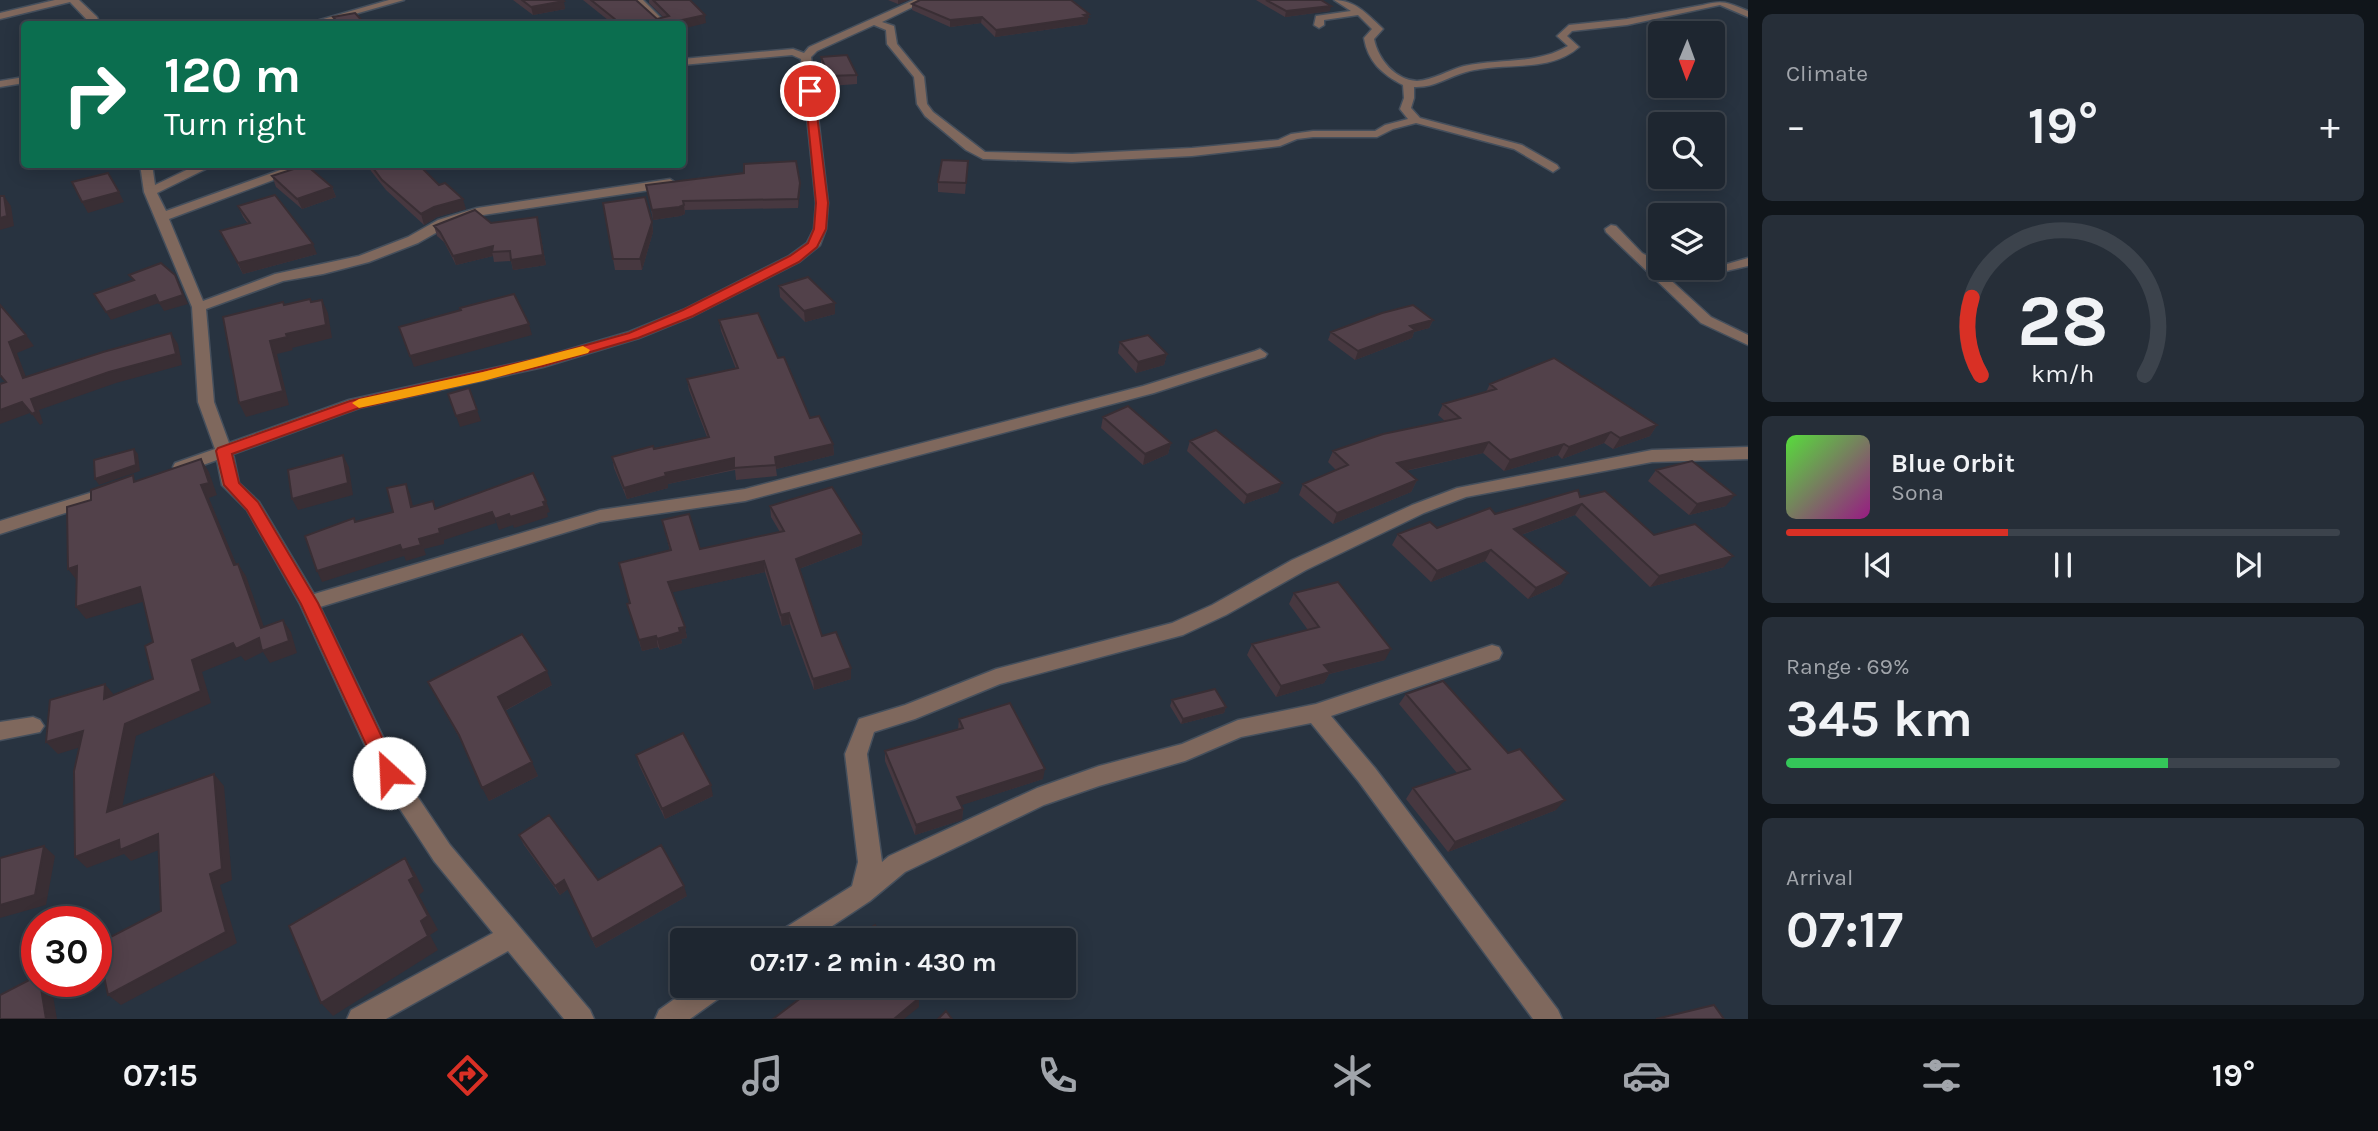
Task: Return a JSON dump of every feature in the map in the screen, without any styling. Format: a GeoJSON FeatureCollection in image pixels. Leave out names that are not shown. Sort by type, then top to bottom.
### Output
{"type":"FeatureCollection","features":[{"type":"Feature","properties":{"kind":"street"},"geometry":{"type":"LineString","coordinates":[[0,16],[67,0]]}},
{"type":"Feature","properties":{"kind":"street"},"geometry":{"type":"LineString","coordinates":[[74,0],[94,21]]}},
{"type":"Feature","properties":{"kind":"street"},"geometry":{"type":"LineString","coordinates":[[322,21],[399,0]]}},
{"type":"Feature","properties":{"kind":"street"},"geometry":{"type":"LineString","coordinates":[[638,0],[660,21]]}},
{"type":"Feature","properties":{"kind":"street"},"geometry":{"type":"LineString","coordinates":[[173,470],[355,404],[531,365],[634,335],[688,313],[794,259],[813,245],[820,229],[822,203],[806,57],[813,49],[922,0]]}},
{"type":"Feature","properties":{"kind":"street"},"geometry":{"type":"LineString","coordinates":[[1339,0],[1360,12],[1378,29],[1369,38],[1371,52],[1383,70],[1408,84],[1424,86],[1464,69],[1508,66],[1562,56],[1574,47],[1562,36],[1569,28],[1626,22],[1705,8],[1718,1],[1748,14]]}},
{"type":"Feature","properties":{"kind":"street"},"geometry":{"type":"LineString","coordinates":[[1319,25],[1319,18],[1360,12]]}},
{"type":"Feature","properties":{"kind":"street"},"geometry":{"type":"LineString","coordinates":[[873,22],[891,27],[892,44],[919,77],[922,104],[929,114],[970,148],[983,155],[1072,158],[1192,152],[1280,143],[1295,136],[1313,134],[1377,134],[1389,127],[1416,120],[1518,147],[1553,168]]}},
{"type":"Feature","properties":{"kind":"street"},"geometry":{"type":"LineString","coordinates":[[686,61],[793,52],[806,57]]}},
{"type":"Feature","properties":{"kind":"street"},"geometry":{"type":"LineString","coordinates":[[0,83],[21,80]]}},
{"type":"Feature","properties":{"kind":"street"},"geometry":{"type":"LineString","coordinates":[[1408,84],[1409,98],[1405,109],[1416,120]]}},
{"type":"Feature","properties":{"kind":"street"},"geometry":{"type":"LineString","coordinates":[[146,168],[149,192],[199,307],[206,402],[223,451],[231,485],[253,506],[309,603],[389,773],[442,853],[580,1019]]}},
{"type":"Feature","properties":{"kind":"street"},"geometry":{"type":"LineString","coordinates":[[149,192],[201,168]]}},
{"type":"Feature","properties":{"kind":"street"},"geometry":{"type":"LineString","coordinates":[[162,217],[299,168]]}},
{"type":"Feature","properties":{"kind":"street"},"geometry":{"type":"LineString","coordinates":[[199,307],[280,277],[364,259],[413,240],[443,223],[481,211],[685,181]]}},
{"type":"Feature","properties":{"kind":"street"},"geometry":{"type":"LineString","coordinates":[[1611,229],[1620,241],[1706,320],[1748,341]]}},
{"type":"Feature","properties":{"kind":"street"},"geometry":{"type":"LineString","coordinates":[[1637,256],[1648,260]]}},
{"type":"Feature","properties":{"kind":"street"},"geometry":{"type":"LineString","coordinates":[[1725,267],[1748,262]]}},
{"type":"Feature","properties":{"kind":"street"},"geometry":{"type":"LineString","coordinates":[[309,603],[600,516],[745,495],[782,486],[1148,390],[1260,354]]}},
{"type":"Feature","properties":{"kind":"street"},"geometry":{"type":"LineString","coordinates":[[862,893],[870,862],[856,754],[866,725],[908,713],[996,677],[1177,630],[1299,565],[1407,514],[1464,492],[1652,456],[1748,453]]}},
{"type":"Feature","properties":{"kind":"street"},"geometry":{"type":"LineString","coordinates":[[0,528],[122,488]]}},
{"type":"Feature","properties":{"kind":"street"},"geometry":{"type":"LineString","coordinates":[[808,928],[862,893],[897,864],[1037,798],[1099,776],[1185,752],[1238,729],[1316,713],[1492,653]]}},
{"type":"Feature","properties":{"kind":"street"},"geometry":{"type":"LineString","coordinates":[[1316,713],[1367,775],[1549,1019]]}},
{"type":"Feature","properties":{"kind":"street"},"geometry":{"type":"LineString","coordinates":[[0,731],[33,726]]}},
{"type":"Feature","properties":{"kind":"street"},"geometry":{"type":"LineString","coordinates":[[360,1019],[456,969],[511,936]]}},
{"type":"Feature","properties":{"kind":"street"},"geometry":{"type":"LineString","coordinates":[[668,1019],[698,998]]}},
{"type":"Feature","properties":{"kind":"building"},"geometry":{"type":"Polygon","coordinates":[[[522,0],[563,0],[564,1],[531,7],[522,0]]]}},
{"type":"Feature","properties":{"kind":"building"},"geometry":{"type":"Polygon","coordinates":[[[591,0],[636,0],[657,19],[669,16],[653,0],[690,0],[705,15],[678,21],[617,21],[591,0]]]}},
{"type":"Feature","properties":{"kind":"building"},"geometry":{"type":"Polygon","coordinates":[[[920,0],[1071,0],[1089,14],[1084,15],[1088,17],[996,30],[982,17],[950,20],[912,4],[920,0]]]}},
{"type":"Feature","properties":{"kind":"building"},"geometry":{"type":"Polygon","coordinates":[[[1266,0],[1321,0],[1331,6],[1286,11],[1266,0]]]}},
{"type":"Feature","properties":{"kind":"building"},"geometry":{"type":"Polygon","coordinates":[[[355,13],[362,21],[336,21],[333,17],[355,13]]]}},
{"type":"Feature","properties":{"kind":"building"},"geometry":{"type":"Polygon","coordinates":[[[847,55],[857,75],[829,76],[821,57],[847,55]]]}},
{"type":"Feature","properties":{"kind":"building"},"geometry":{"type":"Polygon","coordinates":[[[942,160],[968,161],[966,183],[938,182],[942,160]]]}},
{"type":"Feature","properties":{"kind":"building"},"geometry":{"type":"Polygon","coordinates":[[[796,161],[800,183],[798,199],[683,201],[684,205],[679,207],[652,210],[646,185],[744,173],[744,164],[796,161]]]}},
{"type":"Feature","properties":{"kind":"building"},"geometry":{"type":"Polygon","coordinates":[[[297,168],[310,168],[332,187],[297,199],[272,176],[297,168]]]}},
{"type":"Feature","properties":{"kind":"building"},"geometry":{"type":"Polygon","coordinates":[[[373,168],[422,168],[439,185],[445,183],[463,199],[434,207],[421,214],[382,180],[373,168]]]}},
{"type":"Feature","properties":{"kind":"building"},"geometry":{"type":"Polygon","coordinates":[[[108,173],[119,192],[82,202],[72,182],[108,173]]]}},
{"type":"Feature","properties":{"kind":"building"},"geometry":{"type":"Polygon","coordinates":[[[275,195],[313,244],[238,263],[220,231],[250,223],[238,206],[275,195]]]}},
{"type":"Feature","properties":{"kind":"building"},"geometry":{"type":"Polygon","coordinates":[[[0,196],[4,196],[7,216],[0,218],[0,196]]]}},
{"type":"Feature","properties":{"kind":"building"},"geometry":{"type":"Polygon","coordinates":[[[645,197],[652,222],[640,259],[613,259],[603,203],[645,197]]]}},
{"type":"Feature","properties":{"kind":"building"},"geometry":{"type":"Polygon","coordinates":[[[475,210],[491,223],[537,217],[543,255],[511,260],[510,251],[492,252],[493,246],[453,256],[434,226],[475,210]]]}},
{"type":"Feature","properties":{"kind":"building"},"geometry":{"type":"Polygon","coordinates":[[[161,263],[175,275],[183,295],[159,303],[155,295],[106,312],[94,294],[134,280],[129,275],[161,263]]]}},
{"type":"Feature","properties":{"kind":"building"},"geometry":{"type":"Polygon","coordinates":[[[808,277],[835,303],[804,311],[779,286],[808,277]]]}},
{"type":"Feature","properties":{"kind":"building"},"geometry":{"type":"Polygon","coordinates":[[[514,294],[529,324],[410,356],[399,327],[514,294]]]}},
{"type":"Feature","properties":{"kind":"building"},"geometry":{"type":"Polygon","coordinates":[[[310,299],[311,302],[322,300],[326,325],[286,334],[287,337],[270,341],[283,391],[239,403],[223,317],[283,302],[284,305],[310,299]]]}},
{"type":"Feature","properties":{"kind":"building"},"geometry":{"type":"Polygon","coordinates":[[[0,305],[26,335],[9,342],[23,378],[171,333],[176,354],[109,372],[31,399],[36,412],[32,414],[22,402],[0,410],[0,384],[6,382],[0,375],[0,305]]]}},
{"type":"Feature","properties":{"kind":"building"},"geometry":{"type":"Polygon","coordinates":[[[1413,305],[1433,320],[1410,326],[1415,330],[1358,351],[1331,332],[1382,313],[1413,305]]]}},
{"type":"Feature","properties":{"kind":"building"},"geometry":{"type":"Polygon","coordinates":[[[758,313],[778,358],[784,357],[810,418],[819,416],[833,444],[775,457],[776,465],[734,468],[734,458],[665,473],[666,476],[624,488],[612,457],[653,446],[654,449],[709,437],[687,379],[738,368],[719,320],[758,313]]]}},
{"type":"Feature","properties":{"kind":"building"},"geometry":{"type":"Polygon","coordinates":[[[1148,335],[1167,354],[1138,362],[1120,342],[1148,335]]]}},
{"type":"Feature","properties":{"kind":"building"},"geometry":{"type":"Polygon","coordinates":[[[1554,358],[1657,425],[1620,438],[1611,432],[1569,447],[1564,444],[1510,460],[1489,442],[1397,463],[1417,480],[1337,513],[1303,484],[1348,465],[1333,451],[1383,434],[1460,418],[1443,404],[1496,389],[1490,384],[1554,358]]]}},
{"type":"Feature","properties":{"kind":"building"},"geometry":{"type":"Polygon","coordinates":[[[469,388],[477,410],[456,416],[448,394],[469,388]]]}},
{"type":"Feature","properties":{"kind":"building"},"geometry":{"type":"Polygon","coordinates":[[[1128,406],[1171,443],[1145,454],[1103,417],[1128,406]]]}},
{"type":"Feature","properties":{"kind":"building"},"geometry":{"type":"Polygon","coordinates":[[[1216,430],[1282,483],[1247,495],[1190,441],[1216,430]]]}},
{"type":"Feature","properties":{"kind":"building"},"geometry":{"type":"Polygon","coordinates":[[[134,449],[136,465],[95,479],[94,460],[134,449]]]}},
{"type":"Feature","properties":{"kind":"building"},"geometry":{"type":"Polygon","coordinates":[[[343,455],[348,483],[292,499],[288,470],[343,455]]]}},
{"type":"Feature","properties":{"kind":"building"},"geometry":{"type":"Polygon","coordinates":[[[201,459],[209,483],[201,485],[234,565],[238,564],[261,628],[283,620],[289,641],[262,651],[259,638],[236,649],[233,643],[192,660],[201,691],[125,724],[107,812],[214,774],[222,869],[210,874],[226,932],[112,993],[112,936],[161,911],[158,834],[120,850],[119,840],[75,857],[74,771],[83,731],[46,742],[50,700],[105,684],[104,699],[153,679],[145,646],[153,642],[140,587],[76,607],[77,566],[68,569],[67,507],[91,500],[91,490],[133,475],[134,482],[201,459]]]}},
{"type":"Feature","properties":{"kind":"building"},"geometry":{"type":"Polygon","coordinates":[[[1692,461],[1735,495],[1697,504],[1656,470],[1692,461]]]}},
{"type":"Feature","properties":{"kind":"building"},"geometry":{"type":"Polygon","coordinates":[[[533,473],[546,501],[543,502],[545,506],[495,519],[492,512],[439,529],[440,533],[419,539],[421,545],[402,550],[400,545],[317,571],[305,536],[354,518],[355,522],[393,512],[387,488],[406,484],[411,507],[433,501],[435,509],[533,473]]]}},
{"type":"Feature","properties":{"kind":"building"},"geometry":{"type":"Polygon","coordinates":[[[832,487],[862,534],[796,559],[822,636],[836,632],[851,668],[813,679],[789,613],[781,615],[764,561],[668,582],[685,627],[679,628],[680,632],[657,639],[656,636],[639,640],[627,604],[630,603],[619,563],[671,550],[662,520],[689,514],[700,549],[784,531],[770,506],[832,487]]]}},
{"type":"Feature","properties":{"kind":"building"},"geometry":{"type":"Polygon","coordinates":[[[1578,490],[1580,497],[1605,491],[1654,535],[1695,524],[1733,556],[1659,576],[1582,504],[1514,529],[1568,573],[1536,588],[1491,550],[1437,571],[1398,534],[1430,522],[1437,528],[1490,508],[1495,514],[1578,490]]]}},
{"type":"Feature","properties":{"kind":"building"},"geometry":{"type":"Polygon","coordinates":[[[1338,582],[1391,649],[1324,665],[1330,672],[1281,686],[1252,644],[1319,627],[1294,593],[1338,582]]]}},
{"type":"Feature","properties":{"kind":"building"},"geometry":{"type":"Polygon","coordinates":[[[522,634],[547,671],[498,697],[532,762],[482,788],[459,735],[428,682],[522,634]]]}},
{"type":"Feature","properties":{"kind":"building"},"geometry":{"type":"Polygon","coordinates":[[[1443,681],[1508,753],[1520,749],[1565,800],[1455,842],[1413,788],[1470,769],[1406,694],[1443,681]]]}},
{"type":"Feature","properties":{"kind":"building"},"geometry":{"type":"Polygon","coordinates":[[[1215,689],[1226,707],[1183,719],[1172,700],[1215,689]]]}},
{"type":"Feature","properties":{"kind":"building"},"geometry":{"type":"Polygon","coordinates":[[[1010,703],[1045,769],[957,797],[963,809],[916,825],[885,751],[963,728],[959,719],[1010,703]]]}},
{"type":"Feature","properties":{"kind":"building"},"geometry":{"type":"Polygon","coordinates":[[[683,733],[711,785],[662,809],[636,755],[683,733]]]}},
{"type":"Feature","properties":{"kind":"building"},"geometry":{"type":"Polygon","coordinates":[[[549,815],[598,880],[661,845],[684,886],[592,939],[564,880],[555,886],[519,835],[549,815]]]}},
{"type":"Feature","properties":{"kind":"building"},"geometry":{"type":"Polygon","coordinates":[[[44,846],[35,895],[0,905],[0,858],[44,846]]]}},
{"type":"Feature","properties":{"kind":"building"},"geometry":{"type":"Polygon","coordinates":[[[405,858],[414,877],[409,880],[428,916],[421,921],[428,936],[321,1003],[289,926],[405,858]]]}},
{"type":"Feature","properties":{"kind":"building"},"geometry":{"type":"Polygon","coordinates":[[[21,984],[21,997],[42,997],[46,1019],[0,1019],[0,995],[21,984]]]}},
{"type":"Feature","properties":{"kind":"building"},"geometry":{"type":"Polygon","coordinates":[[[801,998],[919,998],[894,1019],[773,1019],[801,998]]]}},
{"type":"Feature","properties":{"kind":"building"},"geometry":{"type":"Polygon","coordinates":[[[1714,1005],[1724,1019],[1656,1019],[1714,1005]]]}},
{"type":"Feature","properties":{"kind":"building"},"geometry":{"type":"Polygon","coordinates":[[[946,1011],[952,1019],[938,1019],[946,1011]]]}},
{"type":"Feature","properties":{"kind":"slow traffic"},"geometry":{"type":"LineString","coordinates":[[359,403],[543,362],[583,350]]}},
{"type":"Feature","properties":{"kind":"route"},"geometry":{"type":"LineString","coordinates":[[389,773],[309,603],[253,506],[231,485],[223,451],[355,404],[543,362],[634,335],[688,313],[794,259],[813,245],[820,229],[822,203],[810,91]]}}]}
